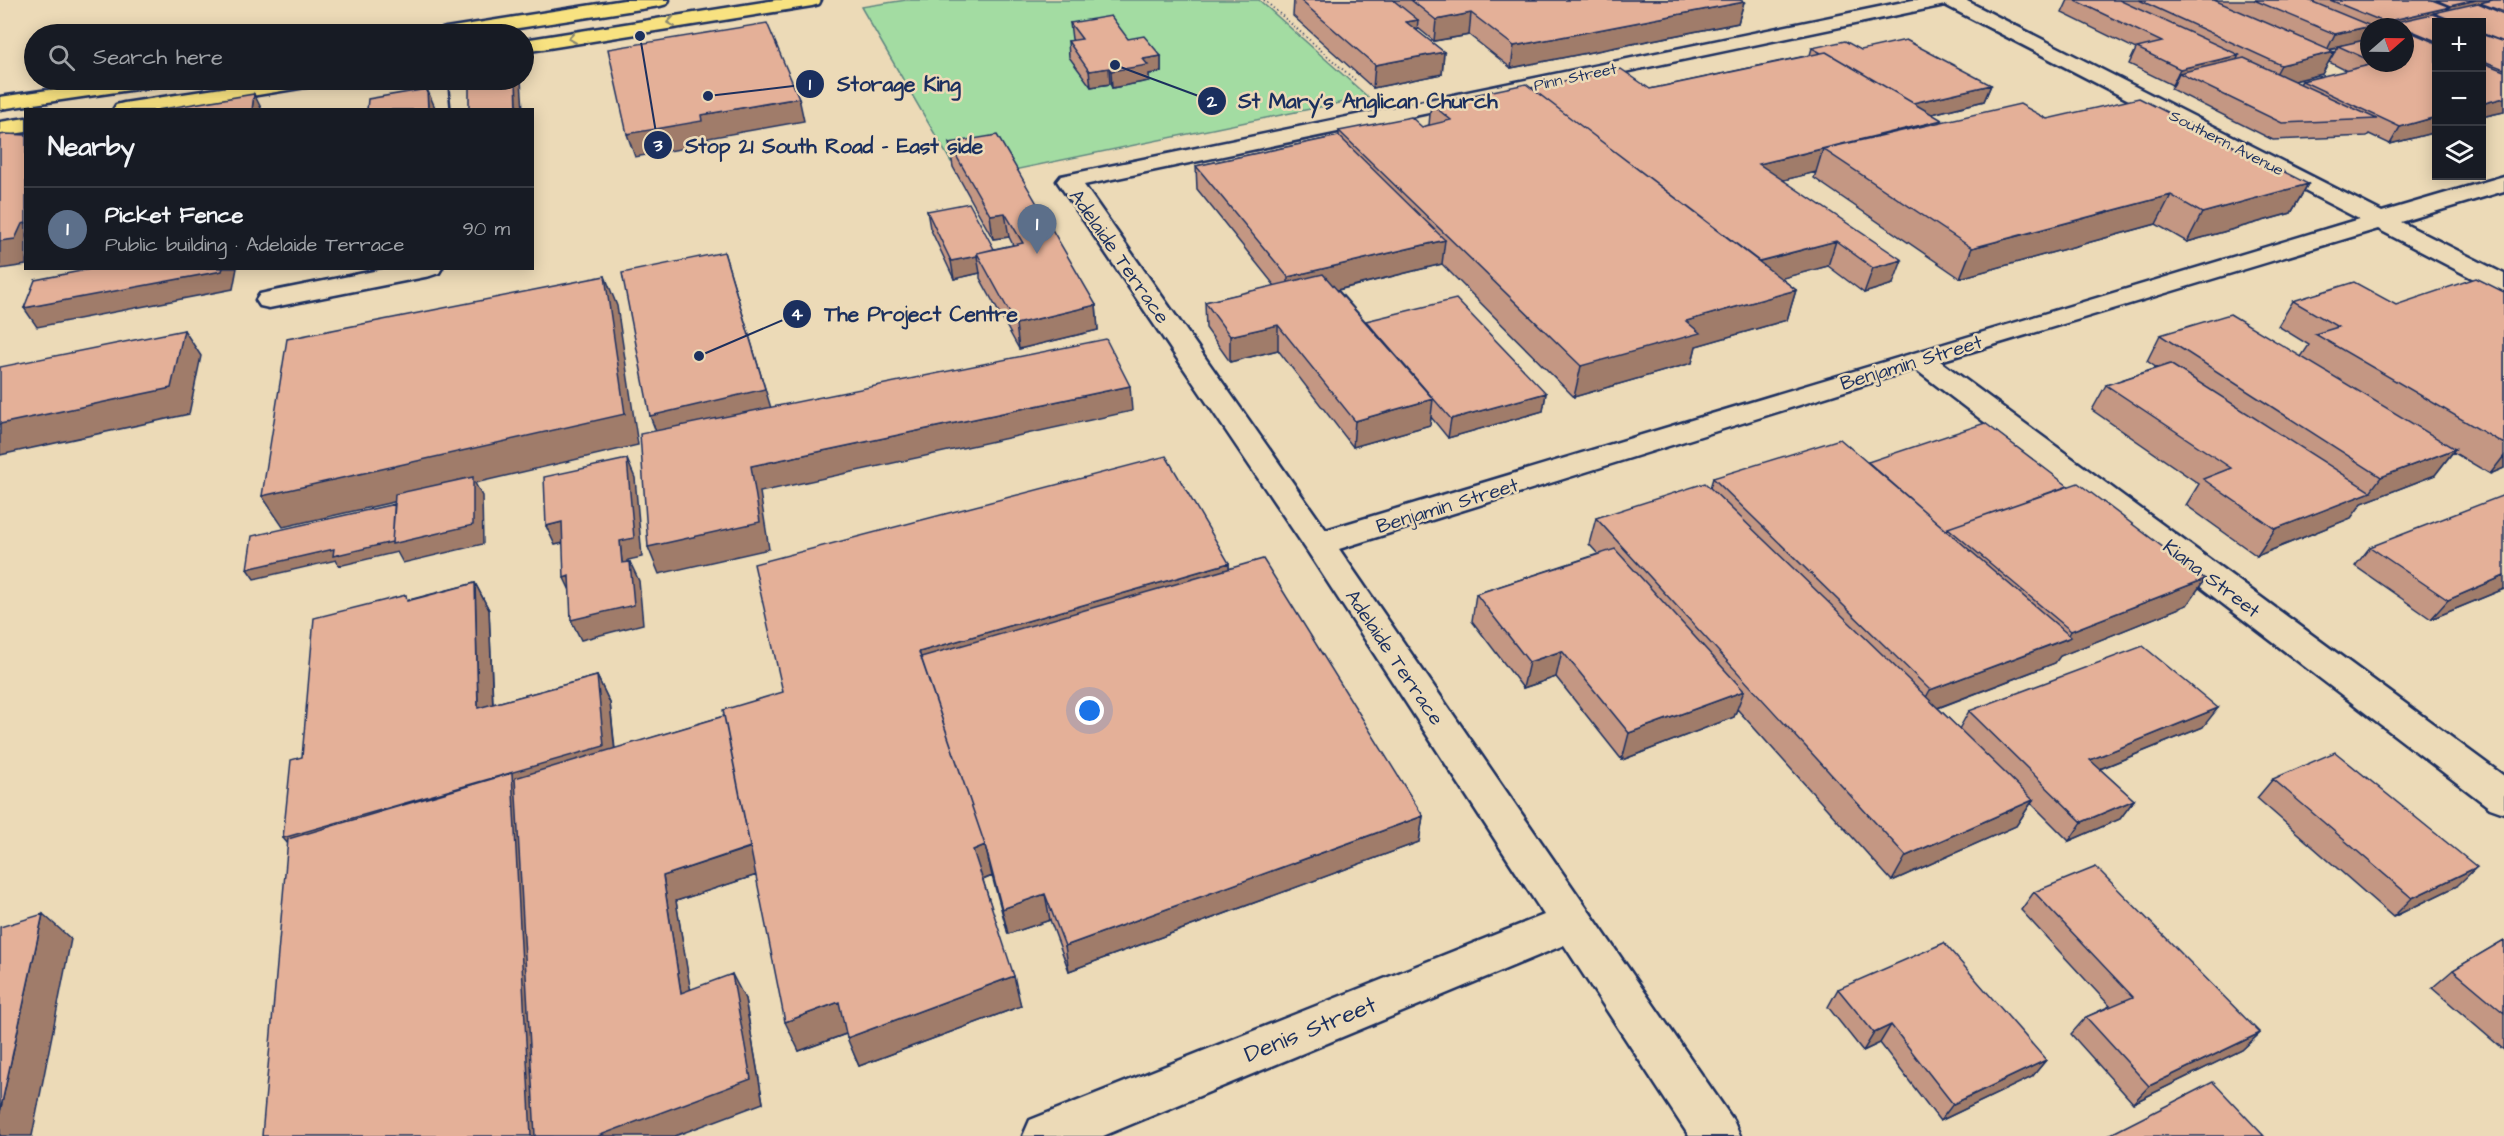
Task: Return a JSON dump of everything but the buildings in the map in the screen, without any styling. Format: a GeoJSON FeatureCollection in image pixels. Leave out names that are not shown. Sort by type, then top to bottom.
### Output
{"type":"FeatureCollection","features":[{"type":"Feature","properties":{"kind":"highway"},"geometry":{"type":"LineString","coordinates":[[509,24],[660,0]]}},
{"type":"Feature","properties":{"kind":"highway"},"geometry":{"type":"LineString","coordinates":[[534,44],[812,0]]}},
{"type":"Feature","properties":{"kind":"highway"},"geometry":{"type":"LineString","coordinates":[[0,103],[89,90]]}},
{"type":"Feature","properties":{"kind":"highway"},"geometry":{"type":"LineString","coordinates":[[137,108],[249,90]]}},
{"type":"Feature","properties":{"kind":"highway"},"geometry":{"type":"LineString","coordinates":[[0,129],[24,125]]}},
{"type":"Feature","properties":{"kind":"street","name":"Pinn Street"},"geometry":{"type":"LineString","coordinates":[[1069,181],[1941,0]]}},
{"type":"Feature","properties":{"kind":"street","name":"Southern Avenue"},"geometry":{"type":"LineString","coordinates":[[1950,0],[2504,284]]}},
{"type":"Feature","properties":{"kind":"street","name":"Adelaide Terrace"},"geometry":{"type":"LineString","coordinates":[[1069,181],[1319,544],[1716,1136]]}},
{"type":"Feature","properties":{"kind":"street","name":"Benjamin Street"},"geometry":{"type":"LineString","coordinates":[[1319,544],[1919,359],[2504,183]]}},
{"type":"Feature","properties":{"kind":"street"},"geometry":{"type":"LineString","coordinates":[[269,300],[420,270]]}},
{"type":"Feature","properties":{"kind":"street","name":"Kiana Street"},"geometry":{"type":"LineString","coordinates":[[1919,359],[2504,797]]}},
{"type":"Feature","properties":{"kind":"street","name":"Denis Street"},"geometry":{"type":"LineString","coordinates":[[1047,1136],[1573,922]]}},
{"type":"Feature","properties":{"kind":"path"},"geometry":{"type":"LineString","coordinates":[[1264,0],[1392,113]]}},
{"type":"Feature","properties":{"kind":"green space"},"geometry":{"type":"Polygon","coordinates":[[[906,0],[1259,0],[1368,97],[1014,170],[1002,152],[951,162],[861,7],[906,0]]]}},
{"type":"Feature","properties":{"kind":"place","name":"Stop 21 South Road - East side"},"geometry":{"type":"Point","coordinates":[640,36]}},
{"type":"Feature","properties":{"kind":"place","name":"St Mary's Anglican Church"},"geometry":{"type":"Point","coordinates":[1115,65]}},
{"type":"Feature","properties":{"kind":"place","name":"Storage King"},"geometry":{"type":"Point","coordinates":[708,96]}},
{"type":"Feature","properties":{"kind":"place","name":"Picket Fence"},"geometry":{"type":"Point","coordinates":[1037,254]}},
{"type":"Feature","properties":{"kind":"place","name":"The Project Centre"},"geometry":{"type":"Point","coordinates":[699,356]}}]}
